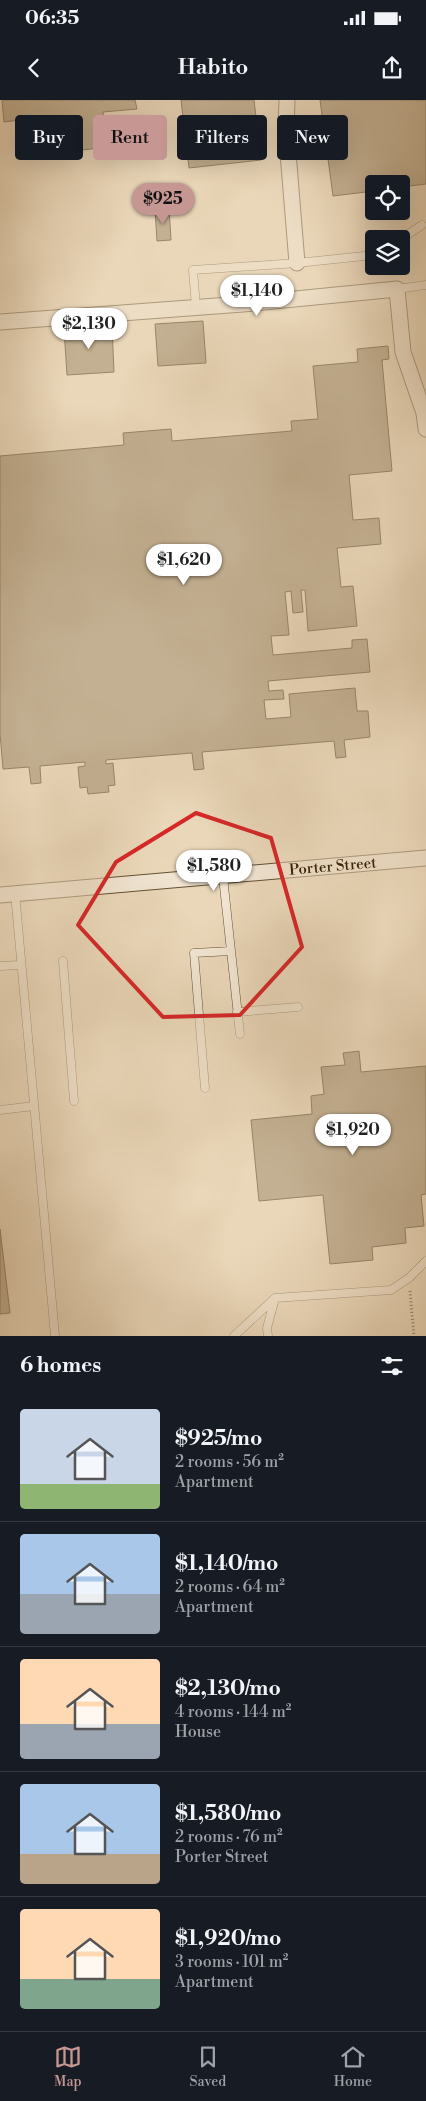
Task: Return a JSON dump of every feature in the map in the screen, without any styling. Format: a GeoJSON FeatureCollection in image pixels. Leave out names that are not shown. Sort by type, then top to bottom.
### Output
{"type":"FeatureCollection","features":[{"type":"Feature","properties":{"kind":"street"},"geometry":{"type":"LineString","coordinates":[[287,100],[286,128],[297,263]]}},
{"type":"Feature","properties":{"kind":"street"},"geometry":{"type":"LineString","coordinates":[[0,322],[397,289],[403,352],[424,412],[426,430]]}},
{"type":"Feature","properties":{"kind":"street","name":"Porter Street"},"geometry":{"type":"LineString","coordinates":[[7,894],[223,877],[426,858]]}},
{"type":"Feature","properties":{"kind":"lane"},"geometry":{"type":"LineString","coordinates":[[410,233],[422,225]]}},
{"type":"Feature","properties":{"kind":"lane"},"geometry":{"type":"LineString","coordinates":[[196,307],[193,270],[365,256]]}},
{"type":"Feature","properties":{"kind":"lane"},"geometry":{"type":"LineString","coordinates":[[397,289],[426,285]]}},
{"type":"Feature","properties":{"kind":"lane"},"geometry":{"type":"LineString","coordinates":[[223,877],[240,1034]]}},
{"type":"Feature","properties":{"kind":"lane"},"geometry":{"type":"LineString","coordinates":[[7,894],[21,965],[55,1336]]}},
{"type":"Feature","properties":{"kind":"lane"},"geometry":{"type":"LineString","coordinates":[[204,1088],[194,953],[231,951]]}},
{"type":"Feature","properties":{"kind":"lane"},"geometry":{"type":"LineString","coordinates":[[64,961],[74,1101]]}},
{"type":"Feature","properties":{"kind":"lane"},"geometry":{"type":"LineString","coordinates":[[0,966],[21,965]]}},
{"type":"Feature","properties":{"kind":"lane"},"geometry":{"type":"LineString","coordinates":[[237,1012],[298,1007]]}},
{"type":"Feature","properties":{"kind":"lane"},"geometry":{"type":"LineString","coordinates":[[0,1110],[34,1106]]}},
{"type":"Feature","properties":{"kind":"lane"},"geometry":{"type":"LineString","coordinates":[[234,1336],[275,1298],[391,1290],[409,1278],[426,1261]]}},
{"type":"Feature","properties":{"kind":"lane"},"geometry":{"type":"LineString","coordinates":[[268,1336],[267,1328],[275,1298]]}},
{"type":"Feature","properties":{"kind":"path"},"geometry":{"type":"LineString","coordinates":[[409,1278],[414,1336]]}},
{"type":"Feature","properties":{"kind":"highlighted area"},"geometry":{"type":"Polygon","coordinates":[[[196,813],[271,838],[302,947],[240,1015],[163,1017],[78,925],[116,862],[196,813]]]}},
{"type":"Feature","properties":{"kind":"building"},"geometry":{"type":"Polygon","coordinates":[[[2,100],[135,100],[137,109],[103,112],[103,115],[93,115],[93,149],[83,150],[83,115],[15,115],[15,121],[4,122],[2,100]]]}},
{"type":"Feature","properties":{"kind":"building"},"geometry":{"type":"Polygon","coordinates":[[[181,100],[254,100],[256,115],[183,115],[181,100]]]}},
{"type":"Feature","properties":{"kind":"building"},"geometry":{"type":"Polygon","coordinates":[[[320,100],[426,100],[426,184],[410,186],[410,175],[365,175],[365,192],[333,196],[328,160],[348,160],[348,115],[322,115],[320,100]]]}},
{"type":"Feature","properties":{"kind":"building"},"geometry":{"type":"Polygon","coordinates":[[[188,160],[261,160],[189,168],[188,160]]]}},
{"type":"Feature","properties":{"kind":"building"},"geometry":{"type":"Polygon","coordinates":[[[169,208],[171,240],[157,241],[155,209],[169,208]]]}},
{"type":"Feature","properties":{"kind":"building"},"geometry":{"type":"Polygon","coordinates":[[[203,321],[206,363],[158,366],[155,324],[203,321]]]}},
{"type":"Feature","properties":{"kind":"building"},"geometry":{"type":"Polygon","coordinates":[[[112,326],[114,372],[67,375],[64,329],[112,326]]]}},
{"type":"Feature","properties":{"kind":"building"},"geometry":{"type":"Polygon","coordinates":[[[388,346],[389,359],[382,360],[392,471],[349,475],[353,520],[379,518],[381,544],[337,548],[341,587],[353,586],[357,626],[308,631],[305,590],[301,590],[303,612],[293,613],[291,591],[285,592],[289,635],[271,636],[273,655],[352,648],[352,640],[367,639],[370,672],[268,681],[269,691],[283,690],[284,699],[264,700],[266,719],[291,717],[289,694],[355,688],[357,711],[368,711],[370,737],[344,740],[346,757],[336,758],[334,741],[202,752],[204,769],[194,770],[192,753],[106,760],[106,764],[113,763],[115,785],[108,786],[109,792],[88,794],[87,787],[80,788],[78,767],[85,766],[85,762],[40,766],[41,783],[31,784],[29,767],[3,769],[0,733],[0,456],[124,445],[123,433],[171,429],[172,441],[292,431],[291,421],[318,419],[313,366],[358,362],[357,349],[388,346]]]}},
{"type":"Feature","properties":{"kind":"building"},"geometry":{"type":"Polygon","coordinates":[[[359,1051],[361,1072],[426,1066],[426,1194],[421,1195],[424,1226],[405,1228],[406,1243],[372,1247],[373,1260],[330,1264],[323,1195],[259,1201],[251,1120],[312,1114],[311,1096],[324,1094],[321,1067],[345,1065],[343,1053],[359,1051]]]}},
{"type":"Feature","properties":{"kind":"building"},"geometry":{"type":"Polygon","coordinates":[[[0,1229],[10,1313],[0,1314],[0,1229]]]}}]}
